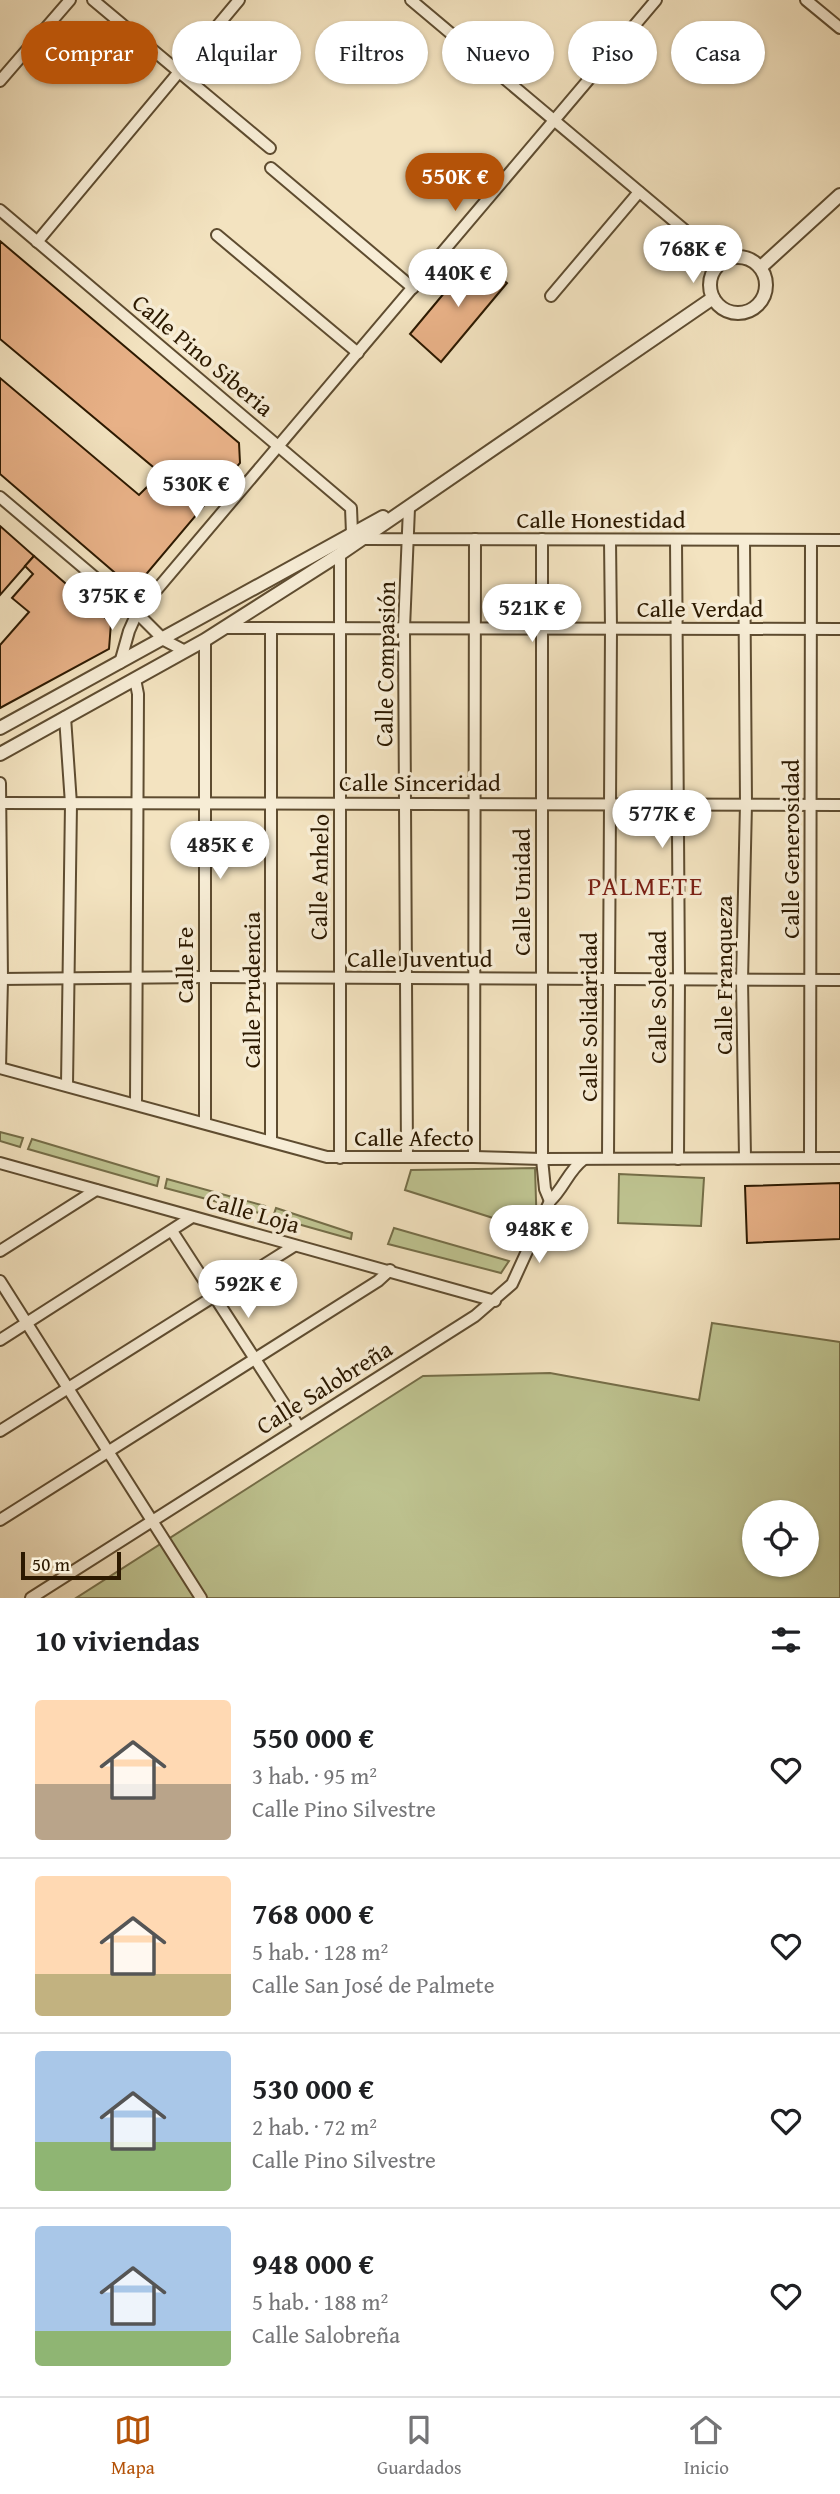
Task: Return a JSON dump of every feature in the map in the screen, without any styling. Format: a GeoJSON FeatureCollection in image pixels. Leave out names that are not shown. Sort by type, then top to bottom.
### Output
{"type":"FeatureCollection","features":[{"type":"Feature","properties":{"kind":"street"},"geometry":{"type":"LineString","coordinates":[[0,81],[70,0]]}},
{"type":"Feature","properties":{"kind":"street"},"geometry":{"type":"LineString","coordinates":[[93,0],[172,67]]}},
{"type":"Feature","properties":{"kind":"street"},"geometry":{"type":"LineString","coordinates":[[222,21],[240,0]]}},
{"type":"Feature","properties":{"kind":"street"},"geometry":{"type":"LineString","coordinates":[[411,0],[693,237],[719,264]]}},
{"type":"Feature","properties":{"kind":"street"},"geometry":{"type":"LineString","coordinates":[[120,663],[128,631],[137,613],[656,0]]}},
{"type":"Feature","properties":{"kind":"street"},"geometry":{"type":"LineString","coordinates":[[806,0],[840,28]]}},
{"type":"Feature","properties":{"kind":"street"},"geometry":{"type":"LineString","coordinates":[[37,242],[172,81]]}},
{"type":"Feature","properties":{"kind":"street"},"geometry":{"type":"LineString","coordinates":[[192,84],[270,148]]}},
{"type":"Feature","properties":{"kind":"street"},"geometry":{"type":"LineString","coordinates":[[271,168],[412,288]]}},
{"type":"Feature","properties":{"kind":"street"},"geometry":{"type":"LineString","coordinates":[[551,296],[639,192]]}},
{"type":"Feature","properties":{"kind":"street"},"geometry":{"type":"LineString","coordinates":[[761,267],[840,195]]}},
{"type":"Feature","properties":{"kind":"street","name":"Calle Pino Siberia"},"geometry":{"type":"LineString","coordinates":[[0,210],[351,508],[357,536]]}},
{"type":"Feature","properties":{"kind":"street"},"geometry":{"type":"LineString","coordinates":[[217,235],[358,353]]}},
{"type":"Feature","properties":{"kind":"street"},"geometry":{"type":"LineString","coordinates":[[736,256],[754,261],[761,267],[766,276],[765,295],[754,309],[745,313],[726,311],[713,298],[710,279],[719,264],[736,256]]}},
{"type":"Feature","properties":{"kind":"street"},"geometry":{"type":"LineString","coordinates":[[0,728],[409,508],[713,298]]}},
{"type":"Feature","properties":{"kind":"street"},"geometry":{"type":"LineString","coordinates":[[0,754],[205,640],[340,554],[357,536],[429,493]]}},
{"type":"Feature","properties":{"kind":"street"},"geometry":{"type":"LineString","coordinates":[[0,497],[137,613],[164,640],[186,651]]}},
{"type":"Feature","properties":{"kind":"street","name":"Calle Compasión"},"geometry":{"type":"LineString","coordinates":[[407,1157],[404,628],[409,508]]}},
{"type":"Feature","properties":{"kind":"street","name":"Calle Honestidad"},"geometry":{"type":"LineString","coordinates":[[357,536],[408,539],[840,540]]}},
{"type":"Feature","properties":{"kind":"street"},"geometry":{"type":"LineString","coordinates":[[474,1157],[475,539]]}},
{"type":"Feature","properties":{"kind":"street","name":"Calle Unidad"},"geometry":{"type":"LineString","coordinates":[[542,539],[542,1159],[545,1189],[550,1201]]}},
{"type":"Feature","properties":{"kind":"street","name":"Calle Solidaridad"},"geometry":{"type":"LineString","coordinates":[[608,1158],[610,540]]}},
{"type":"Feature","properties":{"kind":"street","name":"Calle Soledad"},"geometry":{"type":"LineString","coordinates":[[676,540],[678,1159]]}},
{"type":"Feature","properties":{"kind":"street","name":"Calle Franqueza"},"geometry":{"type":"LineString","coordinates":[[744,540],[746,804],[742,980],[745,1157]]}},
{"type":"Feature","properties":{"kind":"street","name":"Calle Generosidad"},"geometry":{"type":"LineString","coordinates":[[810,1158],[811,540]]}},
{"type":"Feature","properties":{"kind":"street","name":"Calle Anhelo"},"geometry":{"type":"LineString","coordinates":[[340,554],[340,1158]]}},
{"type":"Feature","properties":{"kind":"street","name":"Calle Verdad"},"geometry":{"type":"LineString","coordinates":[[224,628],[840,629]]}},
{"type":"Feature","properties":{"kind":"street","name":"Calle Prudencia"},"geometry":{"type":"LineString","coordinates":[[271,628],[271,1141]]}},
{"type":"Feature","properties":{"kind":"street","name":"Calle Fe"},"geometry":{"type":"LineString","coordinates":[[205,640],[205,1123]]}},
{"type":"Feature","properties":{"kind":"street"},"geometry":{"type":"LineString","coordinates":[[135,679],[138,694],[136,1104]]}},
{"type":"Feature","properties":{"kind":"street"},"geometry":{"type":"LineString","coordinates":[[65,717],[71,804],[67,1085]]}},
{"type":"Feature","properties":{"kind":"street"},"geometry":{"type":"LineString","coordinates":[[0,783],[0,1068]]}},
{"type":"Feature","properties":{"kind":"street","name":"Calle Sinceridad"},"geometry":{"type":"LineString","coordinates":[[1,803],[840,805]]}},
{"type":"Feature","properties":{"kind":"street","name":"Calle Juventud"},"geometry":{"type":"LineString","coordinates":[[1,979],[205,977],[840,980]]}},
{"type":"Feature","properties":{"kind":"street","name":"Calle Afecto"},"geometry":{"type":"LineString","coordinates":[[0,1068],[327,1157],[840,1158]]}},
{"type":"Feature","properties":{"kind":"street","name":"Calle Salobreña"},"geometry":{"type":"LineString","coordinates":[[31,1598],[495,1301],[512,1284],[550,1201],[574,1166],[584,1159]]}},
{"type":"Feature","properties":{"kind":"street","name":"Calle Loja"},"geometry":{"type":"LineString","coordinates":[[0,1163],[495,1301]]}},
{"type":"Feature","properties":{"kind":"street"},"geometry":{"type":"LineString","coordinates":[[0,1251],[96,1190]]}},
{"type":"Feature","properties":{"kind":"street"},"geometry":{"type":"LineString","coordinates":[[0,1340],[192,1217]]}},
{"type":"Feature","properties":{"kind":"street"},"geometry":{"type":"LineString","coordinates":[[172,1231],[299,1427]]}},
{"type":"Feature","properties":{"kind":"street"},"geometry":{"type":"LineString","coordinates":[[0,1431],[294,1246]]}},
{"type":"Feature","properties":{"kind":"street"},"geometry":{"type":"LineString","coordinates":[[0,1520],[379,1281],[390,1270]]}},
{"type":"Feature","properties":{"kind":"street"},"geometry":{"type":"LineString","coordinates":[[0,1280],[201,1598]]}},
{"type":"Feature","properties":{"kind":"green space"},"geometry":{"type":"Polygon","coordinates":[[[0,1132],[23,1138],[20,1147],[0,1141],[0,1132]]]}},
{"type":"Feature","properties":{"kind":"green space"},"geometry":{"type":"Polygon","coordinates":[[[32,1139],[159,1177],[157,1186],[28,1149],[32,1139]]]}},
{"type":"Feature","properties":{"kind":"green space"},"geometry":{"type":"Polygon","coordinates":[[[535,1168],[537,1232],[405,1190],[411,1170],[535,1168]]]}},
{"type":"Feature","properties":{"kind":"green space"},"geometry":{"type":"Polygon","coordinates":[[[619,1174],[704,1178],[701,1226],[618,1223],[619,1174]]]}},
{"type":"Feature","properties":{"kind":"green space"},"geometry":{"type":"Polygon","coordinates":[[[167,1179],[265,1206],[263,1214],[165,1188],[167,1179]]]}},
{"type":"Feature","properties":{"kind":"green space"},"geometry":{"type":"Polygon","coordinates":[[[276,1208],[352,1233],[351,1239],[273,1217],[276,1208]]]}},
{"type":"Feature","properties":{"kind":"green space"},"geometry":{"type":"Polygon","coordinates":[[[394,1228],[509,1261],[501,1273],[388,1244],[394,1228]]]}},
{"type":"Feature","properties":{"kind":"green space"},"geometry":{"type":"Polygon","coordinates":[[[712,1323],[840,1342],[840,1598],[76,1598],[423,1376],[550,1373],[699,1400],[712,1323]]]}},
{"type":"Feature","properties":{"kind":"building"},"geometry":{"type":"Polygon","coordinates":[[[0,241],[239,443],[240,463],[143,578],[121,578],[0,474],[0,378],[139,495],[147,487],[164,503],[184,481],[163,465],[158,471],[0,339],[0,241]]]}},
{"type":"Feature","properties":{"kind":"building"},"geometry":{"type":"Polygon","coordinates":[[[475,256],[507,283],[441,362],[410,334],[475,256]]]}},
{"type":"Feature","properties":{"kind":"building"},"geometry":{"type":"Polygon","coordinates":[[[0,526],[34,556],[0,595],[0,526]]]}},
{"type":"Feature","properties":{"kind":"building"},"geometry":{"type":"Polygon","coordinates":[[[34,556],[111,623],[109,649],[0,708],[0,645],[29,612],[12,598],[33,574],[25,566],[34,556]]]}},
{"type":"Feature","properties":{"kind":"building"},"geometry":{"type":"Polygon","coordinates":[[[840,1183],[840,1239],[747,1243],[745,1186],[840,1183]]]}},
{"type":"Feature","properties":{"kind":"district","name":"PALMETE"},"geometry":{"type":"Point","coordinates":[646,885]}}]}
